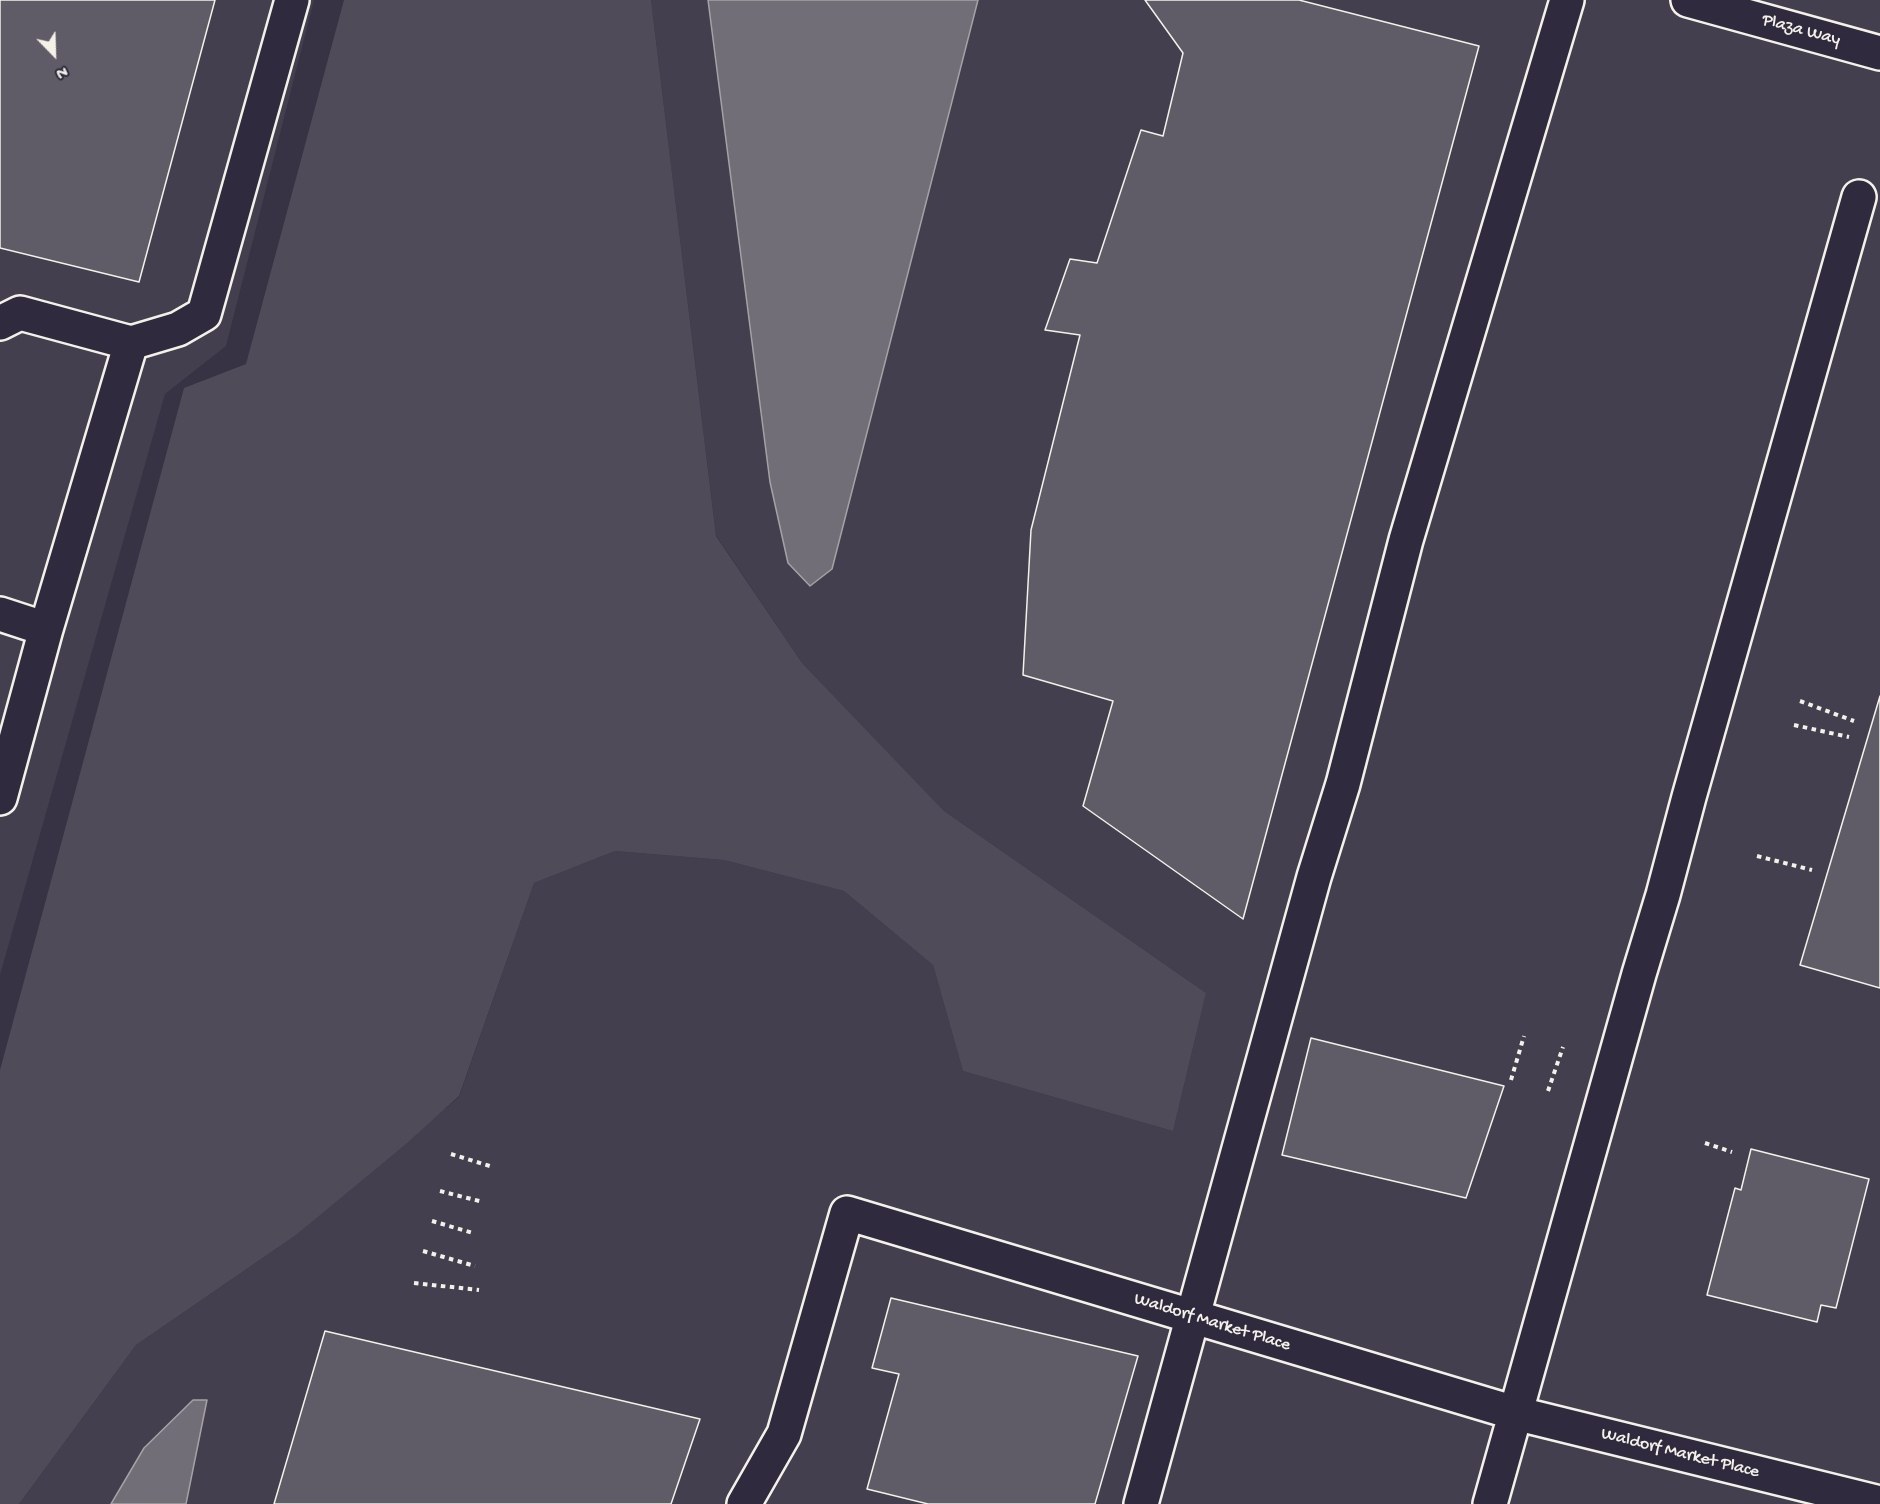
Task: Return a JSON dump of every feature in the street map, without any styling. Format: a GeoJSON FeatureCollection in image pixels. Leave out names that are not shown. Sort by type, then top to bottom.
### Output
{"type":"FeatureCollection","features":[{"type":"Feature","properties":{"kind":"street"},"geometry":{"type":"LineString","coordinates":[[0,323],[20,313],[131,343],[178,329],[204,314],[292,0]]}},
{"type":"Feature","properties":{"kind":"street"},"geometry":{"type":"LineString","coordinates":[[1141,1504],[1314,877],[1343,784],[1406,540],[1567,0]]}},
{"type":"Feature","properties":{"kind":"street","name":"Plaza Way"},"geometry":{"type":"LineString","coordinates":[[1688,0],[1880,53]]}},
{"type":"Feature","properties":{"kind":"street"},"geometry":{"type":"LineString","coordinates":[[1490,1504],[1859,197]]}},
{"type":"Feature","properties":{"kind":"street"},"geometry":{"type":"LineString","coordinates":[[0,798],[46,630],[131,343]]}},
{"type":"Feature","properties":{"kind":"street"},"geometry":{"type":"LineString","coordinates":[[0,614],[46,630]]}},
{"type":"Feature","properties":{"kind":"street","name":"Waldorf Market Place"},"geometry":{"type":"LineString","coordinates":[[744,1504],[784,1434],[847,1214],[1515,1413],[1880,1503]]}},
{"type":"Feature","properties":{"kind":"path"},"geometry":{"type":"LineString","coordinates":[[1800,701],[1854,721]]}},
{"type":"Feature","properties":{"kind":"path"},"geometry":{"type":"LineString","coordinates":[[1794,725],[1849,737]]}},
{"type":"Feature","properties":{"kind":"path"},"geometry":{"type":"LineString","coordinates":[[1757,856],[1812,870]]}},
{"type":"Feature","properties":{"kind":"path"},"geometry":{"type":"LineString","coordinates":[[1511,1080],[1524,1036]]}},
{"type":"Feature","properties":{"kind":"path"},"geometry":{"type":"LineString","coordinates":[[1548,1091],[1563,1047]]}},
{"type":"Feature","properties":{"kind":"path"},"geometry":{"type":"LineString","coordinates":[[1705,1143],[1732,1152]]}},
{"type":"Feature","properties":{"kind":"path"},"geometry":{"type":"LineString","coordinates":[[451,1154],[494,1167]]}},
{"type":"Feature","properties":{"kind":"path"},"geometry":{"type":"LineString","coordinates":[[440,1191],[483,1202]]}},
{"type":"Feature","properties":{"kind":"path"},"geometry":{"type":"LineString","coordinates":[[432,1221],[473,1233]]}},
{"type":"Feature","properties":{"kind":"path"},"geometry":{"type":"LineString","coordinates":[[423,1251],[475,1266]]}},
{"type":"Feature","properties":{"kind":"path"},"geometry":{"type":"LineString","coordinates":[[414,1283],[479,1290]]}},
{"type":"Feature","properties":{"kind":"shaded area"},"geometry":{"type":"Polygon","coordinates":[[[0,0],[314,0],[226,346],[165,394],[0,975],[0,0]]]}},
{"type":"Feature","properties":{"kind":"shaded area"},"geometry":{"type":"Polygon","coordinates":[[[344,0],[651,0],[716,536],[802,663],[944,811],[1206,993],[1173,1131],[963,1071],[933,965],[844,891],[724,860],[615,851],[534,883],[459,1096],[407,1143],[296,1235],[136,1345],[19,1504],[0,1504],[0,1070],[184,388],[246,364],[344,0]]]}},
{"type":"Feature","properties":{"kind":"shaded area"},"geometry":{"type":"Polygon","coordinates":[[[651,0],[1880,0],[1880,1504],[19,1504],[136,1345],[296,1235],[459,1097],[534,883],[615,851],[724,860],[844,891],[933,965],[963,1071],[1173,1131],[1206,993],[944,811],[802,663],[716,535],[651,0]]]}},
{"type":"Feature","properties":{"kind":"shaded area"},"geometry":{"type":"Polygon","coordinates":[[[708,0],[978,0],[832,569],[810,586],[788,563],[770,482],[708,0]]]}},
{"type":"Feature","properties":{"kind":"shaded area"},"geometry":{"type":"Polygon","coordinates":[[[193,1400],[207,1400],[186,1504],[111,1504],[144,1448],[193,1400]]]}},
{"type":"Feature","properties":{"kind":"building"},"geometry":{"type":"Polygon","coordinates":[[[0,0],[215,0],[139,282],[0,248],[0,0]]]}},
{"type":"Feature","properties":{"kind":"building"},"geometry":{"type":"Polygon","coordinates":[[[1145,0],[1299,0],[1479,46],[1243,919],[1083,806],[1113,701],[1023,675],[1031,530],[1080,335],[1045,330],[1070,259],[1097,263],[1141,130],[1163,136],[1183,53],[1145,0]]]}},
{"type":"Feature","properties":{"kind":"building"},"geometry":{"type":"Polygon","coordinates":[[[1880,696],[1880,988],[1800,965],[1880,696]]]}},
{"type":"Feature","properties":{"kind":"building"},"geometry":{"type":"Polygon","coordinates":[[[1311,1038],[1504,1086],[1466,1198],[1282,1155],[1311,1038]]]}},
{"type":"Feature","properties":{"kind":"building"},"geometry":{"type":"Polygon","coordinates":[[[1751,1149],[1869,1179],[1836,1308],[1821,1305],[1817,1322],[1707,1295],[1735,1188],[1741,1190],[1751,1149]]]}},
{"type":"Feature","properties":{"kind":"building"},"geometry":{"type":"Polygon","coordinates":[[[891,1298],[1138,1356],[1095,1504],[928,1504],[867,1489],[899,1374],[872,1368],[891,1298]]]}},
{"type":"Feature","properties":{"kind":"building"},"geometry":{"type":"Polygon","coordinates":[[[325,1331],[700,1419],[671,1504],[274,1504],[325,1331]]]}}]}
